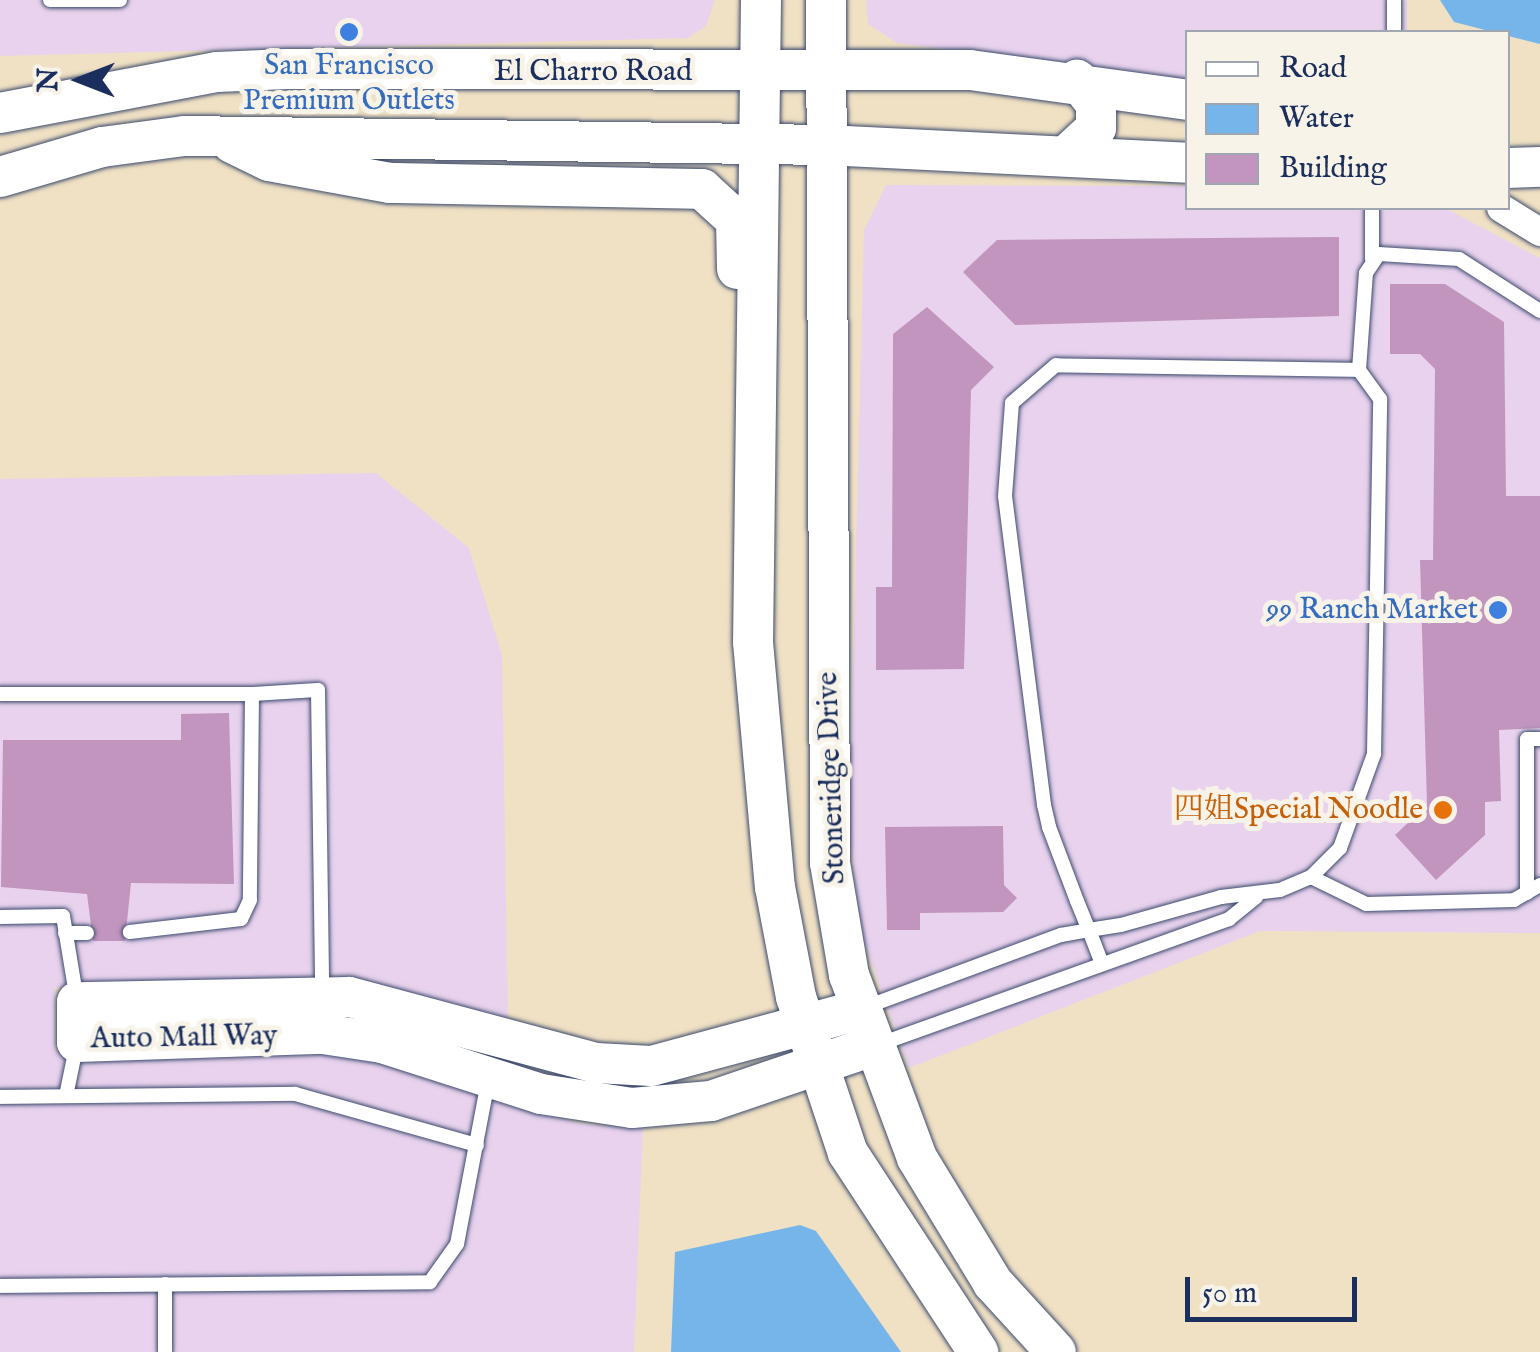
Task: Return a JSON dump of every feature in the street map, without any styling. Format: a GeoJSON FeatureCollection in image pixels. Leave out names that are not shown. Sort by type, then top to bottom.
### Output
{"type":"FeatureCollection","features":[{"type":"Feature","properties":{"kind":"main road","name":"Stoneridge Drive"},"geometry":{"type":"LineString","coordinates":[[760,0],[762,145],[753,642],[776,886],[812,1046],[875,1203],[978,1352]]}},
{"type":"Feature","properties":{"kind":"main road","name":"Stoneridge Drive"},"geometry":{"type":"LineString","coordinates":[[826,0],[830,863],[864,1028],[964,1241],[1056,1352]]}},
{"type":"Feature","properties":{"kind":"main road","name":"El Charro Road"},"geometry":{"type":"LineString","coordinates":[[0,113],[217,72],[825,72],[1077,80],[1185,99]]}},
{"type":"Feature","properties":{"kind":"main road"},"geometry":{"type":"LineString","coordinates":[[1066,156],[1096,128],[1096,104],[1077,80]]}},
{"type":"Feature","properties":{"kind":"main road"},"geometry":{"type":"LineString","coordinates":[[220,136],[268,161],[390,183],[702,189],[736,220],[755,413]]}},
{"type":"Feature","properties":{"kind":"main road"},"geometry":{"type":"LineString","coordinates":[[0,177],[102,146],[220,136],[825,145],[1185,163]]}},
{"type":"Feature","properties":{"kind":"main road"},"geometry":{"type":"LineString","coordinates":[[1510,168],[1540,167]]}},
{"type":"Feature","properties":{"kind":"main road","name":"Auto Mall Way"},"geometry":{"type":"LineString","coordinates":[[812,1046],[651,1066],[505,1039],[370,1000],[322,1016],[77,1042],[77,1002],[322,1016],[489,1076],[632,1108],[710,1101],[812,1046],[864,1028]]}},
{"type":"Feature","properties":{"kind":"street"},"geometry":{"type":"LineString","coordinates":[[1504,210],[1540,232]]}},
{"type":"Feature","properties":{"kind":"lane"},"geometry":{"type":"LineString","coordinates":[[50,0],[120,0]]}},
{"type":"Feature","properties":{"kind":"lane"},"geometry":{"type":"LineString","coordinates":[[1394,0],[1394,30]]}},
{"type":"Feature","properties":{"kind":"lane"},"geometry":{"type":"LineString","coordinates":[[864,1028],[1102,964],[1229,919],[1256,898],[1311,877],[1350,834],[1374,754],[1380,399],[1359,370],[1372,259],[1372,210]]}},
{"type":"Feature","properties":{"kind":"lane"},"geometry":{"type":"LineString","coordinates":[[1372,259],[1459,259],[1540,311]]}},
{"type":"Feature","properties":{"kind":"lane"},"geometry":{"type":"LineString","coordinates":[[1102,964],[1046,816],[1034,685],[1017,630],[1005,496],[1012,403],[1056,365],[1359,370]]}},
{"type":"Feature","properties":{"kind":"lane"},"geometry":{"type":"LineString","coordinates":[[0,694],[252,694],[318,690],[322,1016]]}},
{"type":"Feature","properties":{"kind":"lane"},"geometry":{"type":"LineString","coordinates":[[130,932],[241,920],[250,900],[252,694]]}},
{"type":"Feature","properties":{"kind":"lane"},"geometry":{"type":"LineString","coordinates":[[1311,877],[1366,904],[1533,889],[1528,739],[1540,739]]}},
{"type":"Feature","properties":{"kind":"lane"},"geometry":{"type":"LineString","coordinates":[[864,1028],[1088,930],[1221,897],[1256,898]]}},
{"type":"Feature","properties":{"kind":"lane"},"geometry":{"type":"LineString","coordinates":[[0,917],[63,916],[77,1002]]}},
{"type":"Feature","properties":{"kind":"lane"},"geometry":{"type":"LineString","coordinates":[[65,932],[88,933]]}},
{"type":"Feature","properties":{"kind":"lane"},"geometry":{"type":"LineString","coordinates":[[0,1286],[430,1282],[457,1244],[489,1076],[505,1039]]}},
{"type":"Feature","properties":{"kind":"lane"},"geometry":{"type":"LineString","coordinates":[[66,1096],[77,1042]]}},
{"type":"Feature","properties":{"kind":"lane"},"geometry":{"type":"LineString","coordinates":[[0,1096],[296,1094],[477,1145]]}},
{"type":"Feature","properties":{"kind":"lane"},"geometry":{"type":"LineString","coordinates":[[165,1284],[165,1352]]}},
{"type":"Feature","properties":{"kind":"shaded area","name":"San Francisco Premium Outlets"},"geometry":{"type":"Polygon","coordinates":[[[0,0],[715,0],[706,26],[688,38],[0,56],[0,0]]]}},
{"type":"Feature","properties":{"kind":"shaded area"},"geometry":{"type":"Polygon","coordinates":[[[866,0],[1407,0],[1407,30],[1185,30],[1185,81],[897,43],[868,24],[866,0]]]}},
{"type":"Feature","properties":{"kind":"shaded area"},"geometry":{"type":"Polygon","coordinates":[[[886,185],[1185,186],[1185,210],[1449,210],[1540,258],[1540,933],[1260,931],[909,1068],[861,932],[849,830],[864,230],[886,185]]]}},
{"type":"Feature","properties":{"kind":"shaded area"},"geometry":{"type":"Polygon","coordinates":[[[376,473],[469,548],[502,655],[508,1023],[55,987],[55,1050],[327,1045],[581,1124],[643,1128],[634,1352],[0,1352],[0,479],[376,473]]]}},
{"type":"Feature","properties":{"kind":"water"},"geometry":{"type":"Polygon","coordinates":[[[1440,0],[1540,0],[1540,44],[1510,36],[1510,30],[1485,30],[1454,22],[1440,0]]]}},
{"type":"Feature","properties":{"kind":"water"},"geometry":{"type":"Polygon","coordinates":[[[800,1225],[816,1231],[901,1352],[671,1352],[675,1252],[800,1225]]]}},
{"type":"Feature","properties":{"kind":"building"},"geometry":{"type":"Polygon","coordinates":[[[1339,237],[1339,316],[1015,325],[963,272],[997,240],[1339,237]]]}},
{"type":"Feature","properties":{"kind":"building"},"geometry":{"type":"Polygon","coordinates":[[[1390,284],[1445,284],[1504,322],[1506,496],[1540,496],[1540,728],[1499,730],[1501,801],[1485,802],[1485,835],[1436,880],[1395,835],[1427,805],[1420,560],[1433,560],[1435,369],[1420,354],[1390,354],[1390,284]]]}},
{"type":"Feature","properties":{"kind":"building"},"geometry":{"type":"Polygon","coordinates":[[[927,307],[994,367],[971,390],[964,669],[876,670],[876,587],[892,587],[893,334],[927,307]]]}},
{"type":"Feature","properties":{"kind":"building"},"geometry":{"type":"Polygon","coordinates":[[[229,713],[234,884],[131,883],[125,941],[93,941],[87,894],[1,887],[3,740],[181,740],[181,714],[229,713]]]}},
{"type":"Feature","properties":{"kind":"building"},"geometry":{"type":"Polygon","coordinates":[[[1003,826],[1004,885],[1017,898],[1003,912],[920,913],[920,930],[887,930],[885,827],[1003,826]]]}},
{"type":"Feature","properties":{"kind":"place","name":"San Francisco Premium Outlets"},"geometry":{"type":"Point","coordinates":[349,32]}},
{"type":"Feature","properties":{"kind":"place","name":"99 Ranch Market"},"geometry":{"type":"Point","coordinates":[1498,610]}},
{"type":"Feature","properties":{"kind":"place","name":"四姐Special Noodle"},"geometry":{"type":"Point","coordinates":[1443,810]}}]}
